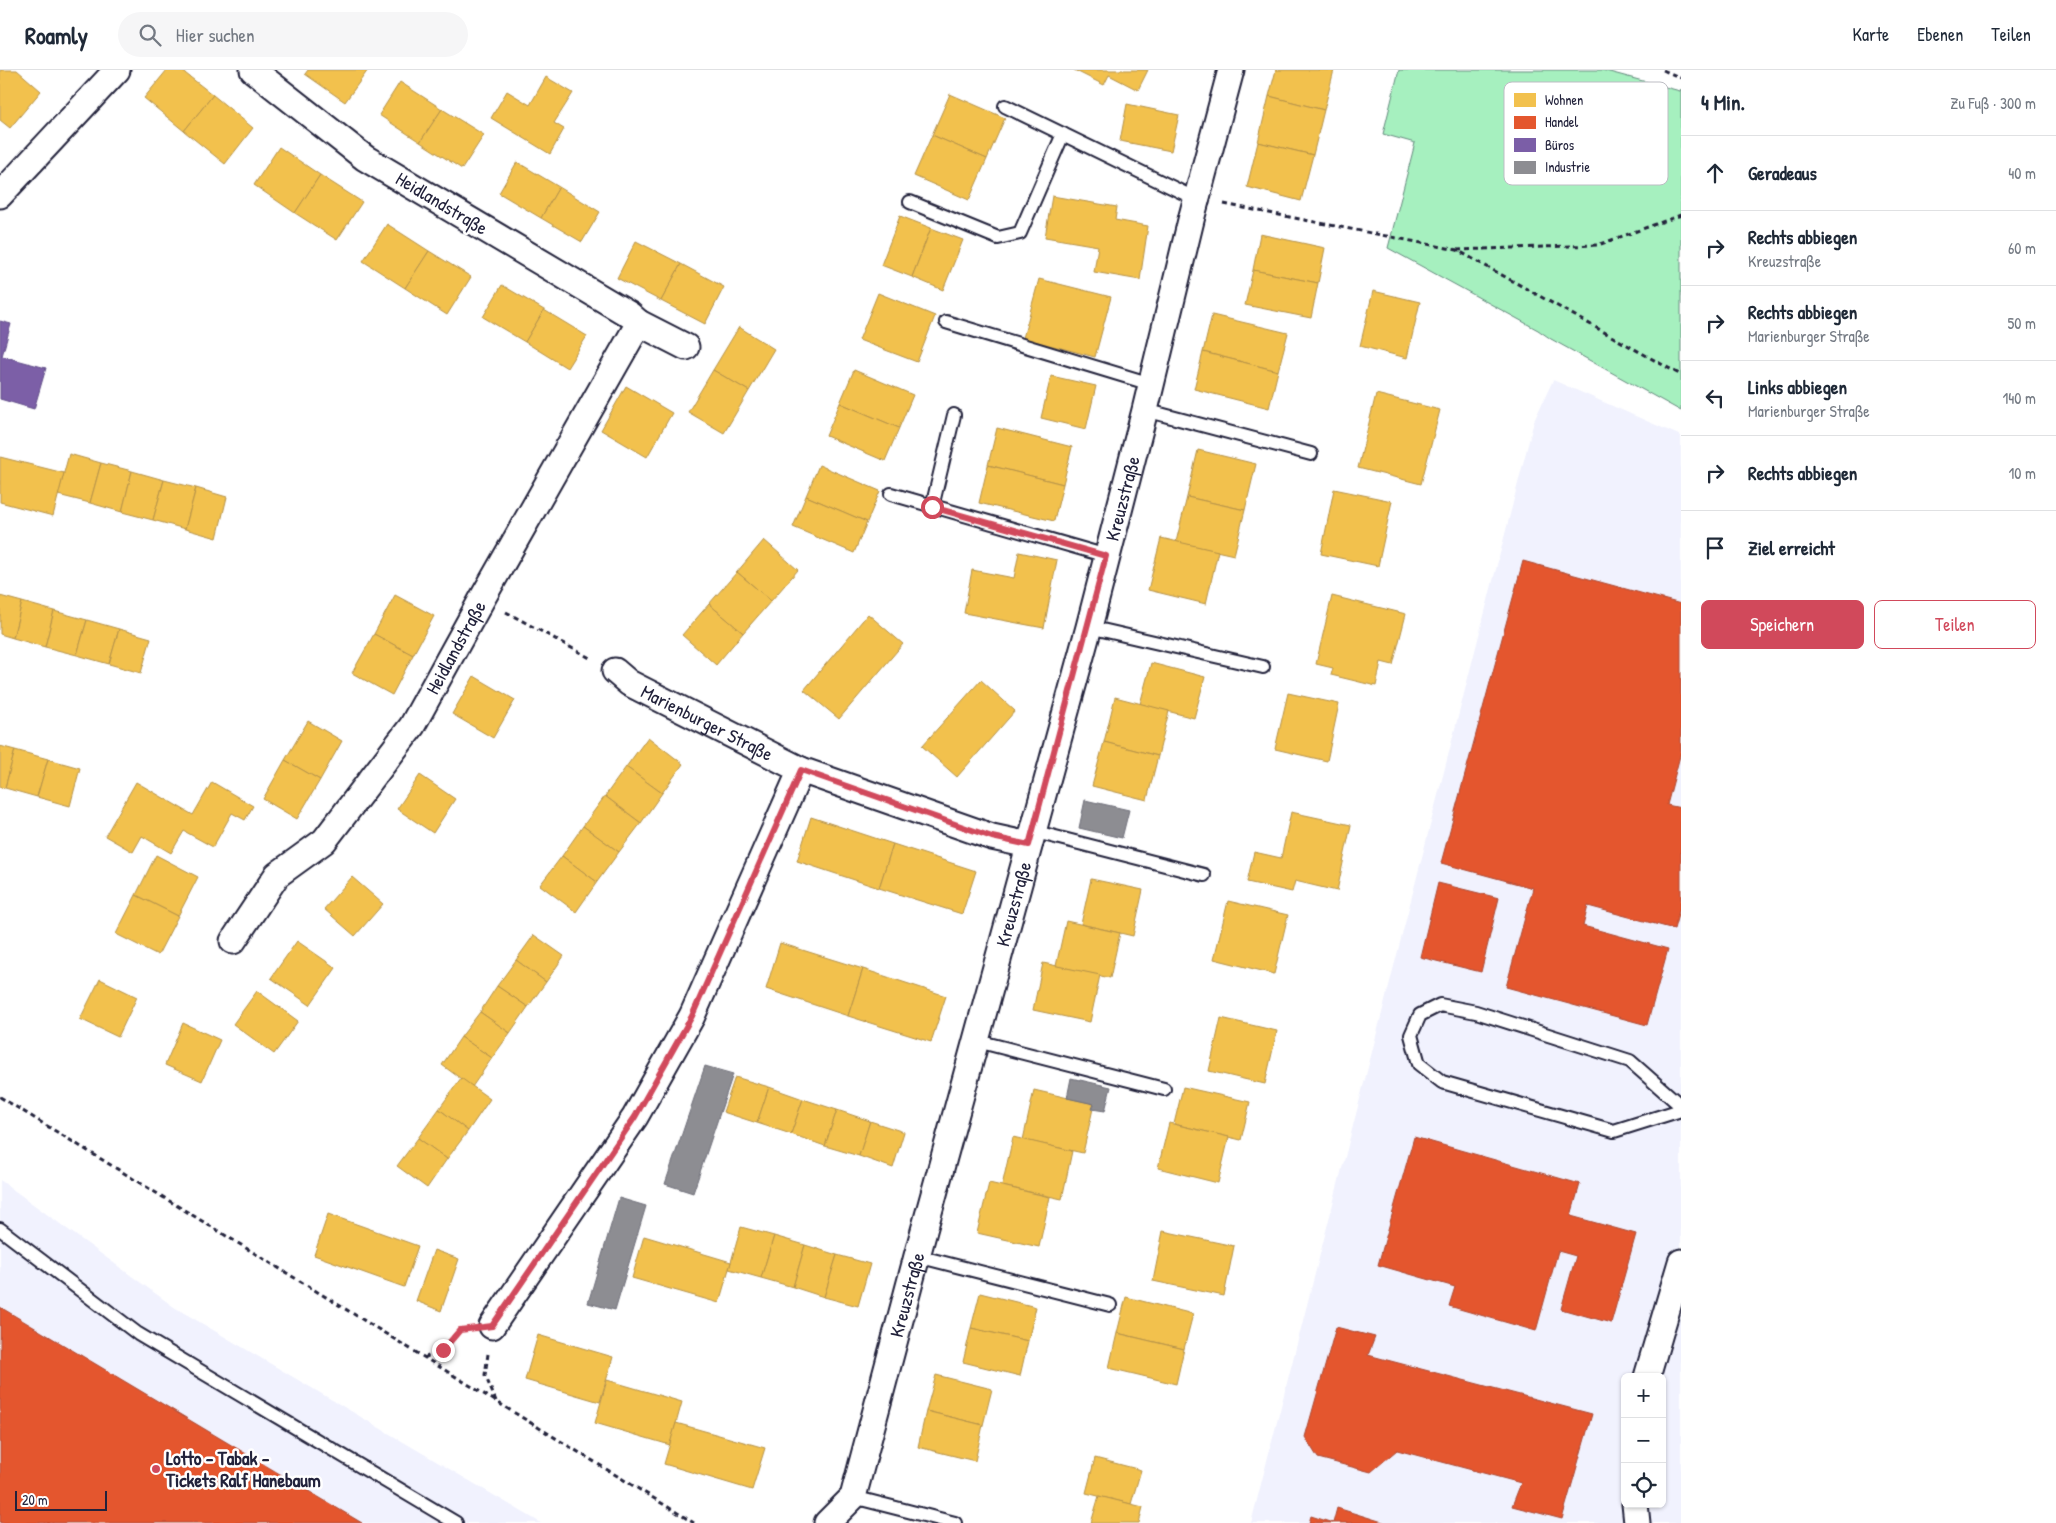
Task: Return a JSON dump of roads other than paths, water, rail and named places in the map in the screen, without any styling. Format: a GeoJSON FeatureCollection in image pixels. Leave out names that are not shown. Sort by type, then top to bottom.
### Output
{"type":"FeatureCollection","features":[{"type":"Feature","properties":{"kind":"street"},"geometry":{"type":"LineString","coordinates":[[0,195],[117,70]]}},
{"type":"Feature","properties":{"kind":"street","name":"Heidlandstraße"},"geometry":{"type":"LineString","coordinates":[[252,70],[365,158],[622,310],[640,323],[686,347]]}},
{"type":"Feature","properties":{"kind":"street","name":"Kreuzstraße"},"geometry":{"type":"LineString","coordinates":[[853,1497],[1030,838],[1089,627],[1145,410],[1196,199],[1231,70]]}},
{"type":"Feature","properties":{"kind":"street","name":"Heidlandstraße"},"geometry":{"type":"LineString","coordinates":[[233,941],[277,875],[324,841],[412,726],[482,599],[640,323]]}},
{"type":"Feature","properties":{"kind":"street","name":"Marienburger Straße"},"geometry":{"type":"LineString","coordinates":[[615,671],[629,683],[801,770],[992,837],[1030,838]]}},
{"type":"Feature","properties":{"kind":"street"},"geometry":{"type":"LineString","coordinates":[[492,1326],[635,1117],[692,1016],[801,770]]}},
{"type":"Feature","properties":{"kind":"street"},"geometry":{"type":"LineString","coordinates":[[1649,1373],[1681,1262]]}},
{"type":"Feature","properties":{"kind":"street"},"geometry":{"type":"LineString","coordinates":[[827,1523],[853,1497]]}},
{"type":"Feature","properties":{"kind":"street"},"geometry":{"type":"LineString","coordinates":[[1635,1508],[1637,1523]]}},
{"type":"Feature","properties":{"kind":"lane"},"geometry":{"type":"LineString","coordinates":[[1005,106],[1196,199]]}},
{"type":"Feature","properties":{"kind":"lane"},"geometry":{"type":"LineString","coordinates":[[910,202],[998,238],[1020,233],[1063,134]]}},
{"type":"Feature","properties":{"kind":"lane"},"geometry":{"type":"LineString","coordinates":[[946,322],[1151,384]]}},
{"type":"Feature","properties":{"kind":"lane"},"geometry":{"type":"LineString","coordinates":[[1145,410],[1311,454]]}},
{"type":"Feature","properties":{"kind":"lane"},"geometry":{"type":"LineString","coordinates":[[932,507],[954,414]]}},
{"type":"Feature","properties":{"kind":"lane"},"geometry":{"type":"LineString","coordinates":[[892,494],[1106,556]]}},
{"type":"Feature","properties":{"kind":"lane"},"geometry":{"type":"LineString","coordinates":[[1089,627],[1262,667]]}},
{"type":"Feature","properties":{"kind":"lane"},"geometry":{"type":"LineString","coordinates":[[1030,838],[1204,876]]}},
{"type":"Feature","properties":{"kind":"lane"},"geometry":{"type":"LineString","coordinates":[[1440,1005],[1476,1012],[1630,1060],[1681,1108],[1614,1131],[1442,1082],[1419,1064],[1411,1034],[1420,1015],[1440,1005]]}},
{"type":"Feature","properties":{"kind":"lane"},"geometry":{"type":"LineString","coordinates":[[977,1041],[1164,1089]]}},
{"type":"Feature","properties":{"kind":"lane"},"geometry":{"type":"LineString","coordinates":[[0,1229],[138,1334],[456,1523]]}},
{"type":"Feature","properties":{"kind":"lane"},"geometry":{"type":"LineString","coordinates":[[917,1256],[1110,1304]]}},
{"type":"Feature","properties":{"kind":"lane"},"geometry":{"type":"LineString","coordinates":[[853,1497],[955,1523]]}},
{"type":"Feature","properties":{"kind":"place","name":"Lotto - Tabak - Tickets Ralf Hanebaum"},"geometry":{"type":"Point","coordinates":[156,1469]}}]}
